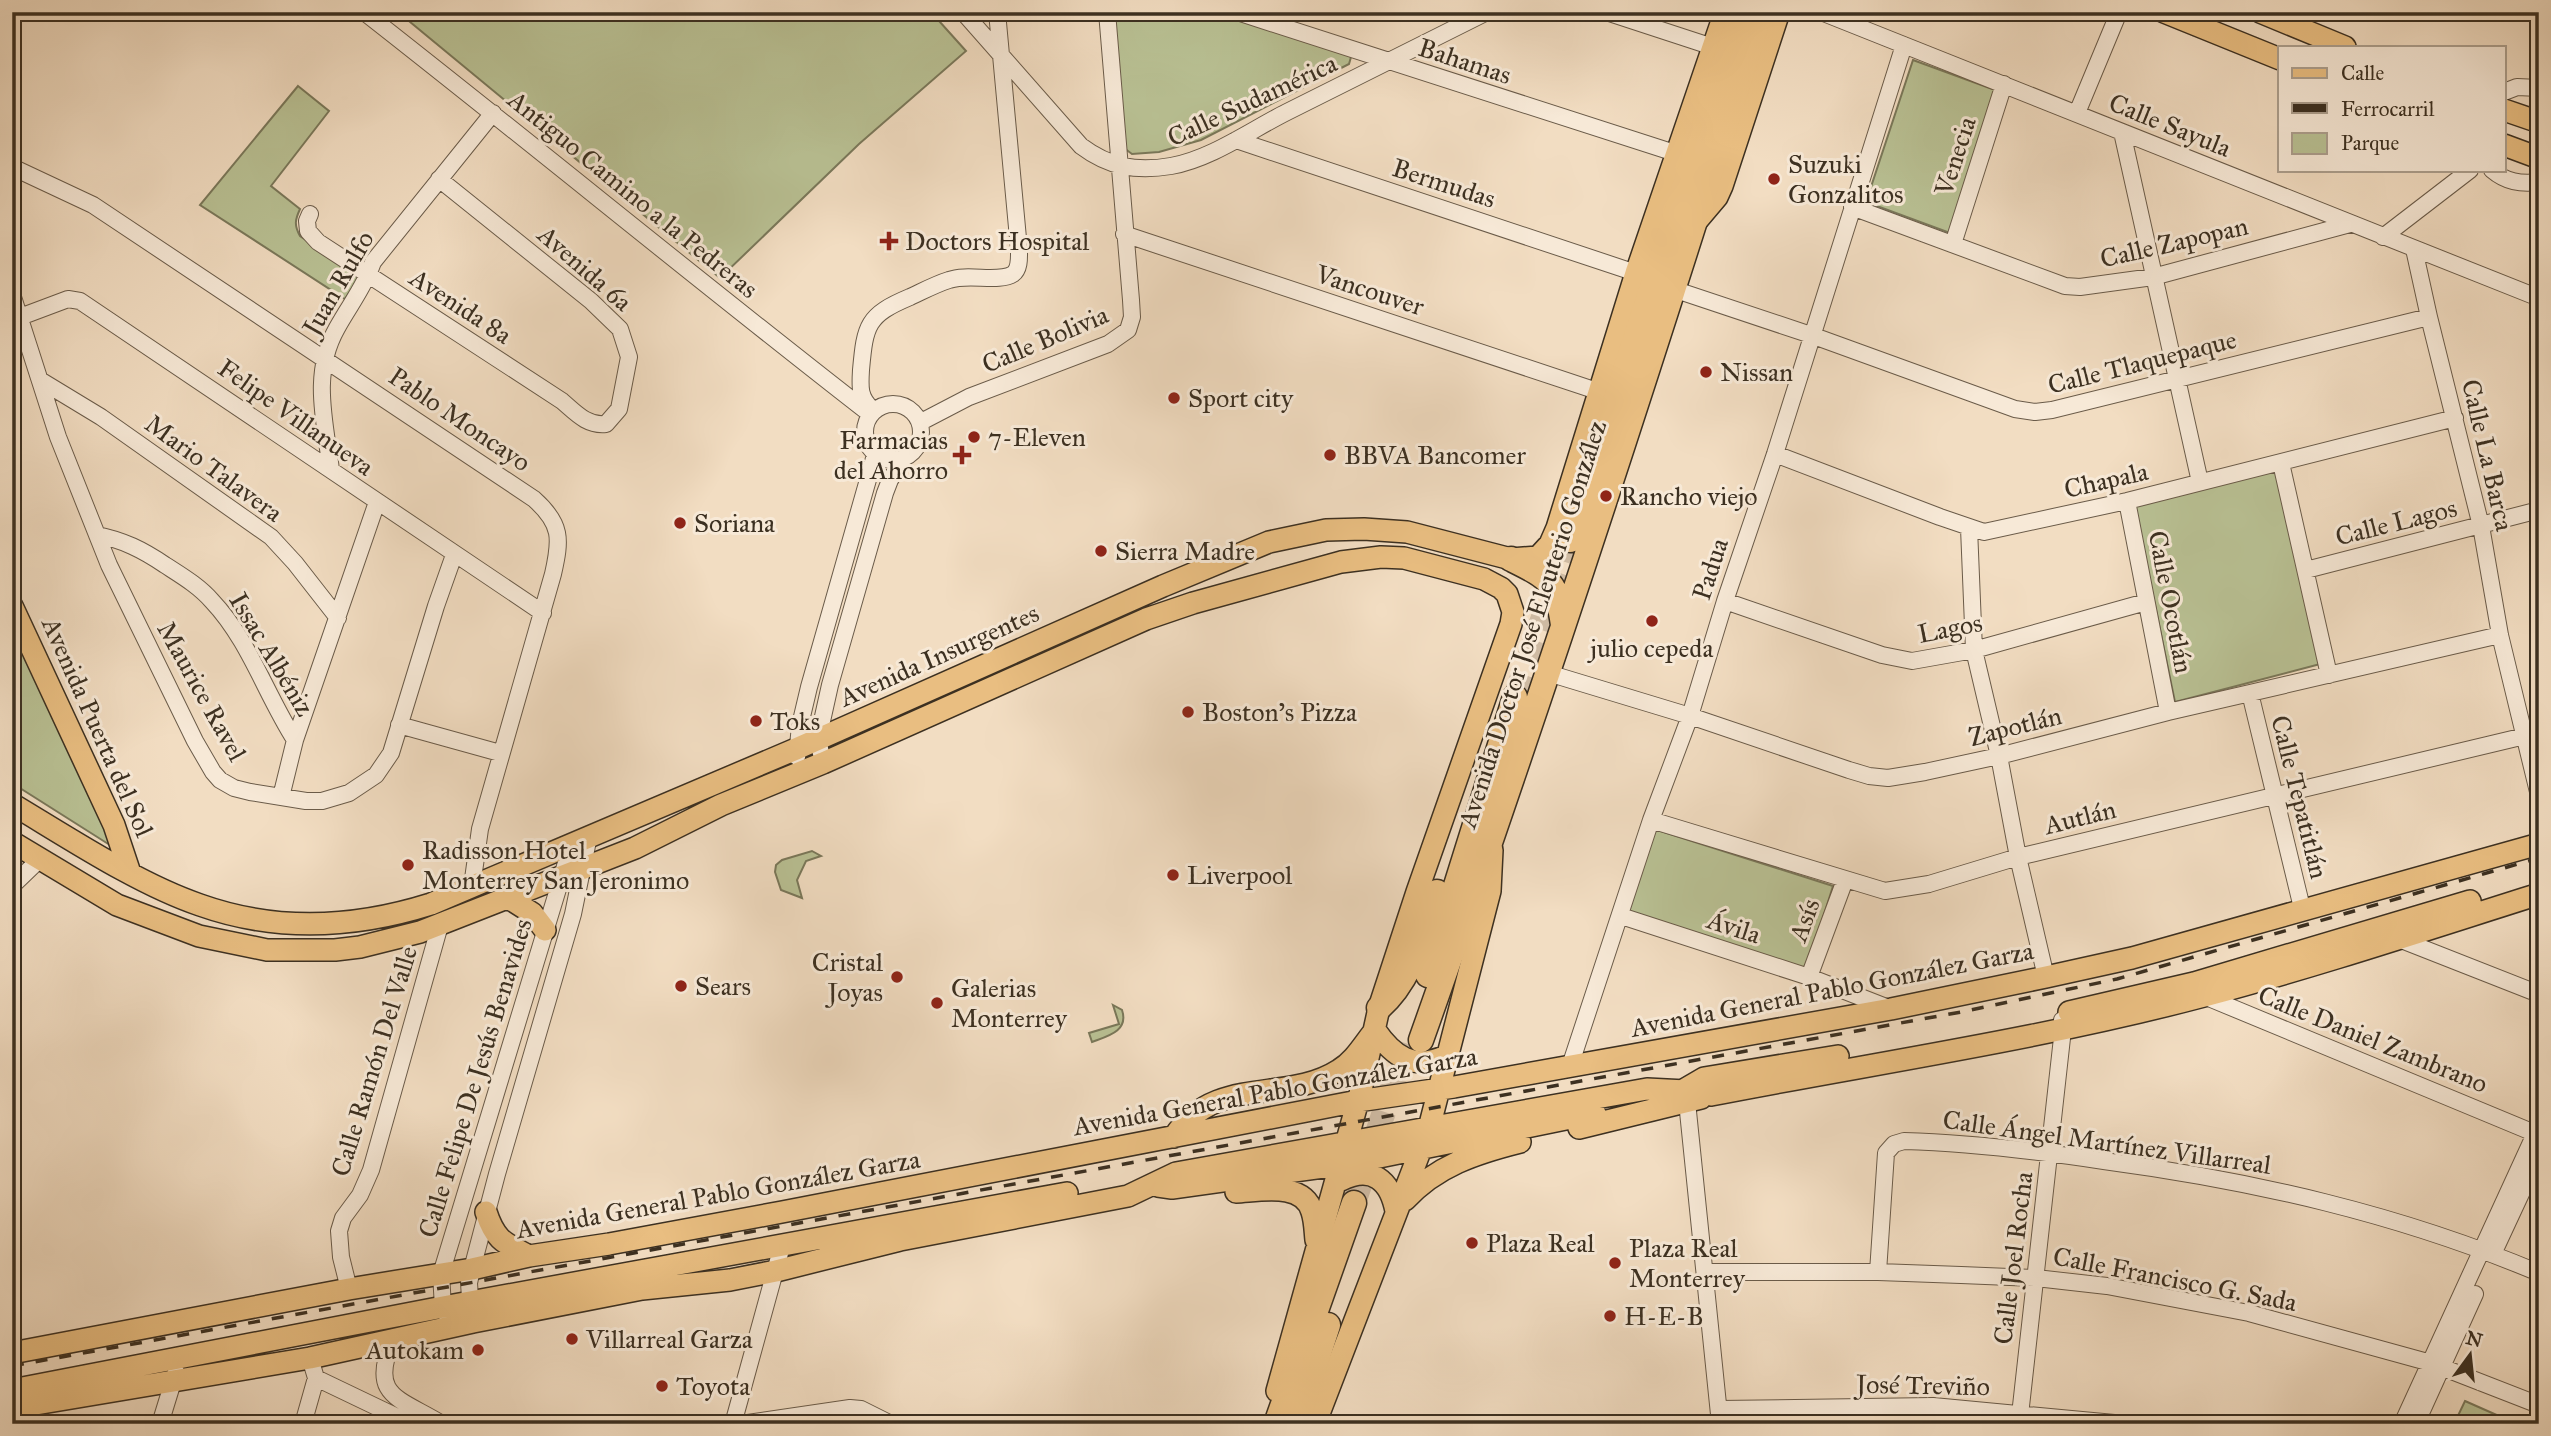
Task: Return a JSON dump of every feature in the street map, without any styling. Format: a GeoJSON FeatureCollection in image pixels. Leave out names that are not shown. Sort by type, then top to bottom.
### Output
{"type":"FeatureCollection","features":[{"type":"Feature","properties":{"kind":"highway","name":"Avenida Doctor José Eleuterio González"},"geometry":{"type":"LineString","coordinates":[[1515,697],[1480,807],[1415,1038],[1493,838],[1694,224],[1730,78],[1741,12]]}},
{"type":"Feature","properties":{"kind":"highway","name":"Avenida Doctor José Eleuterio González"},"geometry":{"type":"LineString","coordinates":[[1570,540],[1681,197],[1730,78],[1761,12]]}},
{"type":"Feature","properties":{"kind":"highway"},"geometry":{"type":"LineString","coordinates":[[1624,315],[1630,309],[1637,293],[1661,221],[1669,208],[1681,197]]}},
{"type":"Feature","properties":{"kind":"highway"},"geometry":{"type":"LineString","coordinates":[[1511,559],[1550,582],[1560,598],[1563,625]]}},
{"type":"Feature","properties":{"kind":"highway"},"geometry":{"type":"LineString","coordinates":[[1377,1019],[1406,977],[1442,878],[1480,807]]}},
{"type":"Feature","properties":{"kind":"highway"},"geometry":{"type":"LineString","coordinates":[[1276,1424],[1361,1205],[1296,1424]]}},
{"type":"Feature","properties":{"kind":"main road","name":"Avenida Doctor José Eleuterio González"},"geometry":{"type":"LineString","coordinates":[[1511,559],[1538,557],[1550,544],[1636,273],[1725,12]]}},
{"type":"Feature","properties":{"kind":"main road","name":"Avenida Doctor José Eleuterio González"},"geometry":{"type":"LineString","coordinates":[[1694,224],[1717,197],[1722,186],[1779,12]]}},
{"type":"Feature","properties":{"kind":"main road"},"geometry":{"type":"LineString","coordinates":[[2260,12],[2343,46]]}},
{"type":"Feature","properties":{"kind":"main road"},"geometry":{"type":"LineString","coordinates":[[2174,14],[2278,58]]}},
{"type":"Feature","properties":{"kind":"main road"},"geometry":{"type":"LineString","coordinates":[[2506,111],[2539,122]]}},
{"type":"Feature","properties":{"kind":"main road"},"geometry":{"type":"LineString","coordinates":[[2506,146],[2539,158]]}},
{"type":"Feature","properties":{"kind":"main road","name":"Avenida Insurgentes"},"geometry":{"type":"LineString","coordinates":[[12,804],[130,873],[198,905],[253,919],[328,925],[398,914],[431,904],[796,749],[1269,542],[1304,534],[1364,528],[1407,532],[1511,559]]}},
{"type":"Feature","properties":{"kind":"main road"},"geometry":{"type":"LineString","coordinates":[[1300,572],[1294,555],[1304,534]]}},
{"type":"Feature","properties":{"kind":"main road"},"geometry":{"type":"LineString","coordinates":[[1076,625],[1099,628],[1158,601],[1193,603],[1205,582],[1212,576],[1259,555],[1269,542]]}},
{"type":"Feature","properties":{"kind":"main road"},"geometry":{"type":"LineString","coordinates":[[1404,558],[1457,558],[1461,552],[1460,546]]}},
{"type":"Feature","properties":{"kind":"main road","name":"Avenida Insurgentes"},"geometry":{"type":"LineString","coordinates":[[12,842],[117,905],[199,936],[267,950],[335,950],[383,943],[440,925],[635,848],[721,805],[1135,624],[1193,603],[1300,572],[1355,560],[1404,558],[1484,579],[1501,587],[1511,601],[1513,611],[1511,624],[1417,892],[1377,1019]]}},
{"type":"Feature","properties":{"kind":"main road","name":"Avenida Puerta del Sol"},"geometry":{"type":"LineString","coordinates":[[12,606],[114,825],[130,873]]}},
{"type":"Feature","properties":{"kind":"main road"},"geometry":{"type":"LineString","coordinates":[[1315,1424],[1429,1128],[1490,891],[1493,838]]}},
{"type":"Feature","properties":{"kind":"main road","name":"Avenida General Pablo González Garza"},"geometry":{"type":"LineString","coordinates":[[12,1353],[349,1289],[472,1269],[529,1256],[729,1222],[1358,1101],[1891,1009],[2132,958],[2539,844]]}},
{"type":"Feature","properties":{"kind":"main road"},"geometry":{"type":"LineString","coordinates":[[2395,932],[2539,880]]}},
{"type":"Feature","properties":{"kind":"main road"},"geometry":{"type":"LineString","coordinates":[[1338,1174],[1422,1150],[1510,1137],[1687,1096],[1711,1095],[2062,1022],[2199,990],[2395,932],[2539,894]]}},
{"type":"Feature","properties":{"kind":"main road"},"geometry":{"type":"LineString","coordinates":[[507,897],[532,913],[545,930]]}},
{"type":"Feature","properties":{"kind":"main road"},"geometry":{"type":"LineString","coordinates":[[1377,1019],[1386,1047],[1409,1060],[1435,1061],[1448,1046]]}},
{"type":"Feature","properties":{"kind":"main road"},"geometry":{"type":"LineString","coordinates":[[1268,1424],[1358,1101],[1377,1019]]}},
{"type":"Feature","properties":{"kind":"main road"},"geometry":{"type":"LineString","coordinates":[[1174,1137],[1184,1122],[1200,1109],[1220,1100],[1315,1081],[1338,1071],[1349,1063],[1377,1019]]}},
{"type":"Feature","properties":{"kind":"main road"},"geometry":{"type":"LineString","coordinates":[[1687,1096],[1704,1079],[2062,1022]]}},
{"type":"Feature","properties":{"kind":"main road"},"geometry":{"type":"LineString","coordinates":[[1448,1046],[1458,1065],[1469,1074],[1484,1080]]}},
{"type":"Feature","properties":{"kind":"main road"},"geometry":{"type":"LineString","coordinates":[[12,1390],[443,1307],[471,1312],[730,1280],[900,1240],[1128,1196],[1176,1173],[1647,1089],[1687,1096]]}},
{"type":"Feature","properties":{"kind":"main road"},"geometry":{"type":"LineString","coordinates":[[1474,1119],[1510,1137]]}},
{"type":"Feature","properties":{"kind":"main road"},"geometry":{"type":"LineString","coordinates":[[1397,1209],[1423,1182],[1446,1167],[1482,1153],[1510,1137]]}},
{"type":"Feature","properties":{"kind":"main road"},"geometry":{"type":"LineString","coordinates":[[12,1408],[172,1382],[306,1366],[393,1340],[452,1327],[471,1312],[782,1247],[1125,1183],[1172,1188],[1361,1174],[1379,1178],[1390,1189],[1397,1209]]}},
{"type":"Feature","properties":{"kind":"main road"},"geometry":{"type":"LineString","coordinates":[[1071,1207],[1101,1209],[1205,1193],[1280,1190],[1300,1195],[1309,1205],[1316,1248]]}},
{"type":"Feature","properties":{"kind":"main road"},"geometry":{"type":"LineString","coordinates":[[486,1212],[498,1237],[505,1244],[529,1256]]}},
{"type":"Feature","properties":{"kind":"main road"},"geometry":{"type":"LineString","coordinates":[[306,1366],[305,1349],[389,1333],[420,1323],[443,1307],[472,1269]]}},
{"type":"Feature","properties":{"kind":"street","name":"Antiguo Camino a la Pedreras"},"geometry":{"type":"LineString","coordinates":[[364,12],[688,272],[872,412]]}},
{"type":"Feature","properties":{"kind":"street","name":"Calle Sudamérica"},"geometry":{"type":"LineString","coordinates":[[963,12],[1081,146],[1098,159],[1119,166],[1149,168],[1173,165],[1236,140],[1487,12]]}},
{"type":"Feature","properties":{"kind":"street"},"geometry":{"type":"LineString","coordinates":[[872,412],[860,390],[863,347],[867,330],[880,311],[951,279],[966,276],[1002,277],[1013,274],[1018,268],[1019,249],[997,12]]}},
{"type":"Feature","properties":{"kind":"street","name":"Calle Bolivia"},"geometry":{"type":"LineString","coordinates":[[921,422],[969,397],[1098,348],[1128,330],[1132,317],[1107,12]]}},
{"type":"Feature","properties":{"kind":"street","name":"Bahamas"},"geometry":{"type":"LineString","coordinates":[[1237,12],[1678,154]]}},
{"type":"Feature","properties":{"kind":"street"},"geometry":{"type":"LineString","coordinates":[[1606,12],[1713,47]]}},
{"type":"Feature","properties":{"kind":"street","name":"Calle Sayula"},"geometry":{"type":"LineString","coordinates":[[1821,12],[2539,299]]}},
{"type":"Feature","properties":{"kind":"street"},"geometry":{"type":"LineString","coordinates":[[2077,113],[2119,12]]}},
{"type":"Feature","properties":{"kind":"street","name":"Padua"},"geometry":{"type":"LineString","coordinates":[[1570,1066],[1651,820],[1690,716],[1904,45]]}},
{"type":"Feature","properties":{"kind":"street","name":"Venecia"},"geometry":{"type":"LineString","coordinates":[[1953,244],[2004,84]]}},
{"type":"Feature","properties":{"kind":"street"},"geometry":{"type":"LineString","coordinates":[[2506,91],[2517,87],[2538,87]]}},
{"type":"Feature","properties":{"kind":"street","name":"Juan Rulfo"},"geometry":{"type":"LineString","coordinates":[[331,470],[322,394],[324,357],[336,329],[368,276],[373,261],[493,113]]}},
{"type":"Feature","properties":{"kind":"street"},"geometry":{"type":"LineString","coordinates":[[2122,132],[2200,482]]}},
{"type":"Feature","properties":{"kind":"street","name":"Bermudas"},"geometry":{"type":"LineString","coordinates":[[1236,140],[1636,273]]}},
{"type":"Feature","properties":{"kind":"street","name":"Pablo Moncayo"},"geometry":{"type":"LineString","coordinates":[[12,167],[93,205],[324,357],[543,507],[557,529],[559,545],[543,613],[500,753],[476,845],[472,886]]}},
{"type":"Feature","properties":{"kind":"street"},"geometry":{"type":"LineString","coordinates":[[2383,237],[2467,172]]}},
{"type":"Feature","properties":{"kind":"street"},"geometry":{"type":"LineString","coordinates":[[2495,172],[2507,180],[2523,184],[2539,182]]}},
{"type":"Feature","properties":{"kind":"street","name":"Avenida 6a"},"geometry":{"type":"LineString","coordinates":[[439,179],[591,301],[620,329],[629,357],[619,409],[606,424]]}},
{"type":"Feature","properties":{"kind":"street","name":"Calle Zapopan"},"geometry":{"type":"LineString","coordinates":[[1852,207],[2065,286],[2080,287],[2154,277],[2350,224]]}},
{"type":"Feature","properties":{"kind":"street","name":"Avenida 8a"},"geometry":{"type":"LineString","coordinates":[[310,214],[307,227],[311,235],[368,276],[562,401],[585,420],[595,425],[606,424]]}},
{"type":"Feature","properties":{"kind":"street","name":"Vancouver"},"geometry":{"type":"LineString","coordinates":[[1124,234],[1600,392]]}},
{"type":"Feature","properties":{"kind":"street","name":"Calle La Barca"},"geometry":{"type":"LineString","coordinates":[[2414,249],[2481,526],[2500,635],[2539,796]]}},
{"type":"Feature","properties":{"kind":"street","name":"Calle Tlaquepaque"},"geometry":{"type":"LineString","coordinates":[[1673,289],[1811,335],[2015,409],[2035,412],[2429,317]]}},
{"type":"Feature","properties":{"kind":"street","name":"Maurice Ravel"},"geometry":{"type":"LineString","coordinates":[[12,294],[16,319],[40,380],[58,437],[97,534],[132,615],[213,772],[220,780],[234,788],[306,801],[333,799],[366,783],[384,764],[454,555]]}},
{"type":"Feature","properties":{"kind":"street","name":"Felipe Villanueva"},"geometry":{"type":"LineString","coordinates":[[16,319],[68,299],[80,301],[543,613]]}},
{"type":"Feature","properties":{"kind":"street","name":"Mario Talavera"},"geometry":{"type":"LineString","coordinates":[[40,380],[101,416],[271,537],[338,618]]}},
{"type":"Feature","properties":{"kind":"street"},"geometry":{"type":"LineString","coordinates":[[822,763],[818,739],[830,685],[885,494],[902,460],[916,450],[920,443],[921,422],[913,411],[901,405],[882,405],[872,412],[865,430],[870,449],[875,455],[902,460]]}},
{"type":"Feature","properties":{"kind":"street","name":"Chapala"},"geometry":{"type":"LineString","coordinates":[[1775,454],[1984,532],[2127,501],[2455,418]]}},
{"type":"Feature","properties":{"kind":"street"},"geometry":{"type":"LineString","coordinates":[[799,772],[796,749],[809,687],[875,455]]}},
{"type":"Feature","properties":{"kind":"street"},"geometry":{"type":"LineString","coordinates":[[2281,463],[2329,675]]}},
{"type":"Feature","properties":{"kind":"street","name":"Calle Ocotlán"},"geometry":{"type":"LineString","coordinates":[[2127,501],[2168,712]]}},
{"type":"Feature","properties":{"kind":"street"},"geometry":{"type":"LineString","coordinates":[[281,797],[295,740],[377,502]]}},
{"type":"Feature","properties":{"kind":"street","name":"Calle Lagos"},"geometry":{"type":"LineString","coordinates":[[2306,570],[2539,510]]}},
{"type":"Feature","properties":{"kind":"street"},"geometry":{"type":"LineString","coordinates":[[1969,528],[1974,650],[2046,977]]}},
{"type":"Feature","properties":{"kind":"street","name":"Issac Albéniz"},"geometry":{"type":"LineString","coordinates":[[97,534],[115,538],[142,550],[188,580],[212,601],[233,628],[295,740]]}},
{"type":"Feature","properties":{"kind":"street","name":"Lagos"},"geometry":{"type":"LineString","coordinates":[[1725,601],[1882,655],[1912,661],[1974,650],[2146,603]]}},
{"type":"Feature","properties":{"kind":"street","name":"Zapotlán"},"geometry":{"type":"LineString","coordinates":[[1548,673],[1690,716],[1869,776],[1888,778],[1998,756],[2168,712],[2500,635]]}},
{"type":"Feature","properties":{"kind":"street","name":"Calle Tepatitlán"},"geometry":{"type":"LineString","coordinates":[[2250,693],[2303,912]]}},
{"type":"Feature","properties":{"kind":"street"},"geometry":{"type":"LineString","coordinates":[[399,725],[500,753]]}},
{"type":"Feature","properties":{"kind":"street","name":"Autlán"},"geometry":{"type":"LineString","coordinates":[[1651,820],[1885,891],[1909,888],[2018,857],[2525,736]]}},
{"type":"Feature","properties":{"kind":"street","name":"Calle Felipe De Jesús Benavides"},"geometry":{"type":"LineString","coordinates":[[471,1312],[469,1283],[486,1212],[573,914],[582,867],[580,840]]}},
{"type":"Feature","properties":{"kind":"street","name":"Calle Felipe De Jesús Benavides"},"geometry":{"type":"LineString","coordinates":[[452,1327],[443,1307],[441,1274],[561,876],[580,840]]}},
{"type":"Feature","properties":{"kind":"street"},"geometry":{"type":"LineString","coordinates":[[12,886],[39,860]]}},
{"type":"Feature","properties":{"kind":"street","name":"Asís"},"geometry":{"type":"LineString","coordinates":[[1809,977],[1845,880]]}},
{"type":"Feature","properties":{"kind":"street","name":"Ávila"},"geometry":{"type":"LineString","coordinates":[[1620,916],[1809,977],[1891,1009]]}},
{"type":"Feature","properties":{"kind":"street","name":"Calle Ramón Del Valle"},"geometry":{"type":"LineString","coordinates":[[349,1289],[341,1257],[339,1231],[343,1218],[360,1195],[371,1170],[440,925]]}},
{"type":"Feature","properties":{"kind":"street"},"geometry":{"type":"LineString","coordinates":[[2395,932],[2539,993]]}},
{"type":"Feature","properties":{"kind":"street"},"geometry":{"type":"LineString","coordinates":[[1832,985],[1844,1017]]}},
{"type":"Feature","properties":{"kind":"street","name":"Calle Daniel Zambrano"},"geometry":{"type":"LineString","coordinates":[[2199,990],[2538,1131]]}},
{"type":"Feature","properties":{"kind":"street","name":"Calle Joel Rocha"},"geometry":{"type":"LineString","coordinates":[[2019,1418],[2050,1153],[2062,1022]]}},
{"type":"Feature","properties":{"kind":"street"},"geometry":{"type":"LineString","coordinates":[[1687,1096],[1720,1416]]}},
{"type":"Feature","properties":{"kind":"street"},"geometry":{"type":"LineString","coordinates":[[2402,1424],[2436,1365],[2488,1252],[2538,1131]]}},
{"type":"Feature","properties":{"kind":"street","name":"Calle Ángel Martínez Villarreal"},"geometry":{"type":"LineString","coordinates":[[1878,1272],[1886,1153],[1894,1144],[1904,1141],[2050,1153],[2193,1173],[2301,1195],[2352,1208],[2488,1252],[2539,1273]]}},
{"type":"Feature","properties":{"kind":"street"},"geometry":{"type":"LineString","coordinates":[[2488,1252],[2539,1155]]}},
{"type":"Feature","properties":{"kind":"street"},"geometry":{"type":"LineString","coordinates":[[782,1247],[733,1423],[850,1408],[861,1409],[891,1424]]}},
{"type":"Feature","properties":{"kind":"street","name":"Calle Francisco G. Sada"},"geometry":{"type":"LineString","coordinates":[[1706,1272],[1878,1272],[2036,1278],[2107,1286],[2249,1312],[2436,1365],[2539,1405]]}},
{"type":"Feature","properties":{"kind":"street"},"geometry":{"type":"LineString","coordinates":[[393,1340],[383,1374],[386,1401],[412,1424]]}},
{"type":"Feature","properties":{"kind":"street"},"geometry":{"type":"LineString","coordinates":[[160,1424],[172,1382],[184,1358]]}},
{"type":"Feature","properties":{"kind":"street"},"geometry":{"type":"LineString","coordinates":[[2416,1424],[2436,1365]]}},
{"type":"Feature","properties":{"kind":"street"},"geometry":{"type":"LineString","coordinates":[[303,1424],[306,1366],[442,1424]]}},
{"type":"Feature","properties":{"kind":"street","name":"José Treviño"},"geometry":{"type":"LineString","coordinates":[[1720,1416],[1933,1406],[2019,1418],[2125,1424]]}},
{"type":"Feature","properties":{"kind":"green space"},"geometry":{"type":"Polygon","coordinates":[[[398,12],[931,12],[966,51],[859,144],[720,278],[398,12]]]}},
{"type":"Feature","properties":{"kind":"green space"},"geometry":{"type":"Polygon","coordinates":[[[1110,12],[1226,12],[1347,52],[1351,57],[1349,64],[1201,140],[1159,152],[1132,154],[1124,148],[1110,12]]]}},
{"type":"Feature","properties":{"kind":"green space"},"geometry":{"type":"Polygon","coordinates":[[[1913,60],[1995,90],[1950,233],[1866,202],[1913,60]]]}},
{"type":"Feature","properties":{"kind":"green space"},"geometry":{"type":"Polygon","coordinates":[[[298,86],[329,111],[271,186],[300,209],[296,223],[300,236],[360,276],[345,299],[200,205],[298,86]]]}},
{"type":"Feature","properties":{"kind":"green space"},"geometry":{"type":"Polygon","coordinates":[[[2280,468],[2324,663],[2175,702],[2134,504],[2280,468]]]}},
{"type":"Feature","properties":{"kind":"green space"},"geometry":{"type":"Polygon","coordinates":[[[12,621],[113,847],[12,783],[12,621]]]}},
{"type":"Feature","properties":{"kind":"green space"},"geometry":{"type":"Polygon","coordinates":[[[1654,829],[1833,886],[1807,969],[1625,915],[1654,829]]]}},
{"type":"Feature","properties":{"kind":"green space"},"geometry":{"type":"Polygon","coordinates":[[[812,851],[821,856],[806,861],[797,880],[802,898],[781,890],[775,872],[776,865],[782,860],[812,851]]]}},
{"type":"Feature","properties":{"kind":"green space"},"geometry":{"type":"Polygon","coordinates":[[[1113,1005],[1122,1010],[1123,1023],[1116,1032],[1092,1042],[1089,1033],[1119,1024],[1113,1005]]]}},
{"type":"Feature","properties":{"kind":"green space"},"geometry":{"type":"Polygon","coordinates":[[[2465,1401],[2517,1424],[2454,1424],[2465,1401]]]}},
{"type":"Feature","properties":{"kind":"tunnel"},"geometry":{"type":"LineString","coordinates":[[1515,697],[1570,540]]}},
{"type":"Feature","properties":{"kind":"tunnel"},"geometry":{"type":"LineString","coordinates":[[1354,1203],[1409,1036]]}},
{"type":"Feature","properties":{"kind":"railway"},"geometry":{"type":"LineString","coordinates":[[12,1366],[1961,1012],[2117,979],[2539,858]]}},
{"type":"Feature","properties":{"kind":"place","name":"Suzuki Gonzalitos"},"geometry":{"type":"Point","coordinates":[1774,179]}},
{"type":"Feature","properties":{"kind":"place","name":"Doctors Hospital"},"geometry":{"type":"Point","coordinates":[889,241]}},
{"type":"Feature","properties":{"kind":"place","name":"Nissan"},"geometry":{"type":"Point","coordinates":[1706,372]}},
{"type":"Feature","properties":{"kind":"place","name":"Sport city"},"geometry":{"type":"Point","coordinates":[1174,398]}},
{"type":"Feature","properties":{"kind":"place","name":"7-Eleven"},"geometry":{"type":"Point","coordinates":[974,437]}},
{"type":"Feature","properties":{"kind":"place","name":"Farmacias del Ahorro"},"geometry":{"type":"Point","coordinates":[962,455]}},
{"type":"Feature","properties":{"kind":"place","name":"BBVA Bancomer"},"geometry":{"type":"Point","coordinates":[1330,455]}},
{"type":"Feature","properties":{"kind":"place","name":"Rancho viejo"},"geometry":{"type":"Point","coordinates":[1606,496]}},
{"type":"Feature","properties":{"kind":"place","name":"Soriana"},"geometry":{"type":"Point","coordinates":[680,523]}},
{"type":"Feature","properties":{"kind":"place","name":"Sierra Madre"},"geometry":{"type":"Point","coordinates":[1101,551]}},
{"type":"Feature","properties":{"kind":"place","name":"julio cepeda"},"geometry":{"type":"Point","coordinates":[1652,621]}},
{"type":"Feature","properties":{"kind":"place","name":"Boston's Pizza"},"geometry":{"type":"Point","coordinates":[1188,712]}},
{"type":"Feature","properties":{"kind":"place","name":"Toks"},"geometry":{"type":"Point","coordinates":[756,721]}},
{"type":"Feature","properties":{"kind":"place","name":"Radisson Hotel Monterrey San Jeronimo"},"geometry":{"type":"Point","coordinates":[408,865]}},
{"type":"Feature","properties":{"kind":"place","name":"Liverpool"},"geometry":{"type":"Point","coordinates":[1173,875]}},
{"type":"Feature","properties":{"kind":"place","name":"Cristal Joyas"},"geometry":{"type":"Point","coordinates":[897,977]}},
{"type":"Feature","properties":{"kind":"place","name":"Sears"},"geometry":{"type":"Point","coordinates":[681,986]}},
{"type":"Feature","properties":{"kind":"place","name":"Galerias Monterrey"},"geometry":{"type":"Point","coordinates":[937,1003]}},
{"type":"Feature","properties":{"kind":"place","name":"Plaza Real"},"geometry":{"type":"Point","coordinates":[1472,1243]}},
{"type":"Feature","properties":{"kind":"place","name":"Plaza Real Monterrey"},"geometry":{"type":"Point","coordinates":[1615,1263]}},
{"type":"Feature","properties":{"kind":"place","name":"H-E-B"},"geometry":{"type":"Point","coordinates":[1610,1316]}},
{"type":"Feature","properties":{"kind":"place","name":"Villarreal Garza"},"geometry":{"type":"Point","coordinates":[572,1339]}},
{"type":"Feature","properties":{"kind":"place","name":"Autokam"},"geometry":{"type":"Point","coordinates":[478,1350]}},
{"type":"Feature","properties":{"kind":"place","name":"Toyota"},"geometry":{"type":"Point","coordinates":[662,1386]}}]}
